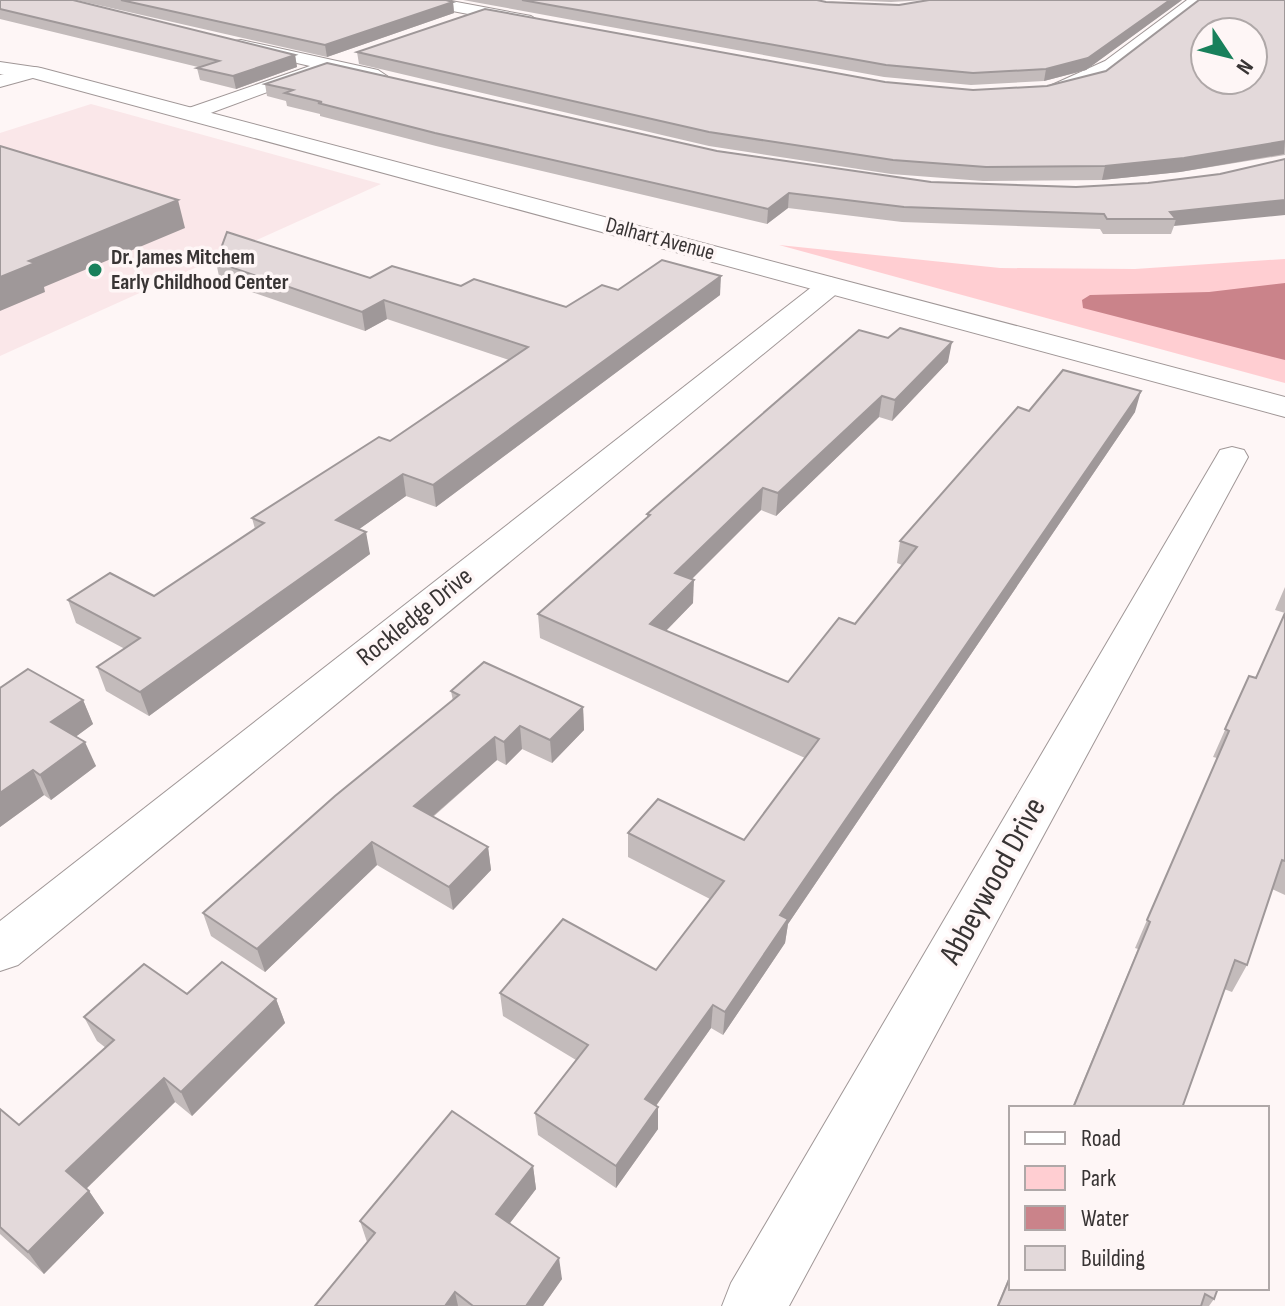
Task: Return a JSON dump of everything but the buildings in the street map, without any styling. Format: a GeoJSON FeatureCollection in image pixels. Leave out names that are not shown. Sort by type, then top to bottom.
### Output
{"type":"FeatureCollection","features":[{"type":"Feature","properties":{"kind":"main road","name":"Dalhart Avenue"},"geometry":{"type":"LineString","coordinates":[[0,57],[23,63],[34,72]]}},
{"type":"Feature","properties":{"kind":"main road","name":"Dalhart Avenue"},"geometry":{"type":"LineString","coordinates":[[0,68],[34,72],[1285,407]]}},
{"type":"Feature","properties":{"kind":"street"},"geometry":{"type":"LineString","coordinates":[[421,0],[546,23]]}},
{"type":"Feature","properties":{"kind":"street"},"geometry":{"type":"LineString","coordinates":[[445,25],[518,0]]}},
{"type":"Feature","properties":{"kind":"street"},"geometry":{"type":"LineString","coordinates":[[1033,91],[1082,81],[1109,69],[1197,0]]}},
{"type":"Feature","properties":{"kind":"street"},"geometry":{"type":"LineString","coordinates":[[225,41],[391,79]]}},
{"type":"Feature","properties":{"kind":"street"},"geometry":{"type":"LineString","coordinates":[[190,114],[358,55]]}},
{"type":"Feature","properties":{"kind":"street"},"geometry":{"type":"LineString","coordinates":[[0,81],[34,72]]}},
{"type":"Feature","properties":{"kind":"street","name":"Rockledge Drive"},"geometry":{"type":"LineString","coordinates":[[0,950],[831,285]]}},
{"type":"Feature","properties":{"kind":"street","name":"Abbeywood Drive"},"geometry":{"type":"LineString","coordinates":[[754,1306],[1232,457]]}},
{"type":"Feature","properties":{"kind":"shaded area","name":"Dr. James Mitchem Early Childhood Center"},"geometry":{"type":"Polygon","coordinates":[[[91,104],[381,184],[0,356],[0,133],[91,104]]]}},
{"type":"Feature","properties":{"kind":"green space"},"geometry":{"type":"Polygon","coordinates":[[[779,245],[1000,268],[1135,269],[1285,259],[1285,383],[779,245]]]}},
{"type":"Feature","properties":{"kind":"water"},"geometry":{"type":"Polygon","coordinates":[[[1285,283],[1285,360],[1083,308],[1082,300],[1090,295],[1209,292],[1285,283]]]}},
{"type":"Feature","properties":{"kind":"place","name":"Dr. James Mitchem Early Childhood Center"},"geometry":{"type":"Point","coordinates":[95,270]}}]}
